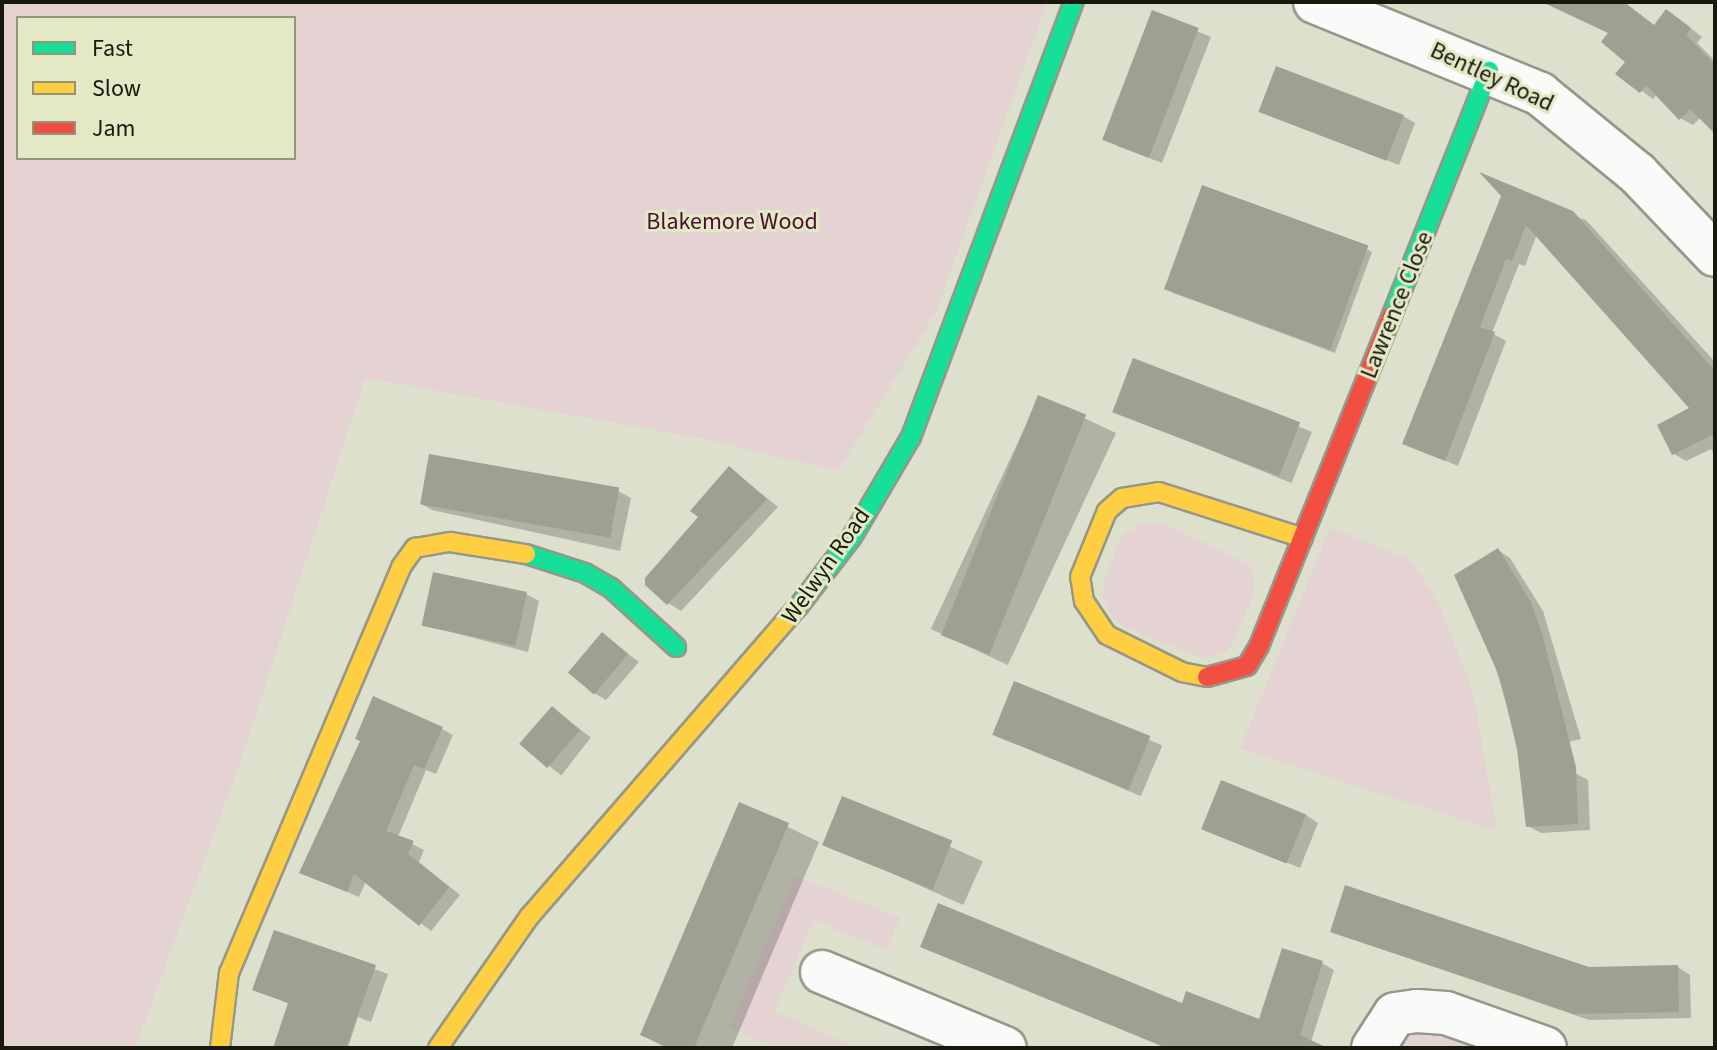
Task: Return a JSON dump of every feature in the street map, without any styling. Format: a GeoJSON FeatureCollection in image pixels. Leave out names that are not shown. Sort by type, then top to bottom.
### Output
{"type":"FeatureCollection","features":[{"type":"Feature","properties":{"kind":"street","name":"Welwyn Road"},"geometry":{"type":"LineString","coordinates":[[438,1048],[529,917],[776,636],[852,537],[911,437],[1074,2]]}},
{"type":"Feature","properties":{"kind":"street","name":"Bentley Road"},"geometry":{"type":"LineString","coordinates":[[1315,2],[1540,94],[1581,123],[1715,255]]}},
{"type":"Feature","properties":{"kind":"street","name":"Lawrence Close"},"geometry":{"type":"LineString","coordinates":[[1303,538],[1159,492],[1141,492],[1122,498],[1107,511],[1080,577],[1084,601],[1107,635],[1182,672],[1210,678],[1231,676],[1247,666],[1259,646],[1303,538],[1489,71]]}},
{"type":"Feature","properties":{"kind":"street"},"geometry":{"type":"LineString","coordinates":[[220,1048],[229,973],[401,567],[415,548],[450,542],[520,552],[585,573],[611,588],[676,647]]}},
{"type":"Feature","properties":{"kind":"street"},"geometry":{"type":"LineString","coordinates":[[822,972],[1005,1048]]}},
{"type":"Feature","properties":{"kind":"street"},"geometry":{"type":"LineString","coordinates":[[1373,1048],[1395,1014],[1417,1011],[1446,1013],[1545,1048]]}},
{"type":"Feature","properties":{"kind":"green space","name":"Blakemore Wood"},"geometry":{"type":"Polygon","coordinates":[[[2,2],[1047,2],[936,312],[838,471],[705,439],[365,378],[240,763],[135,1048],[2,1048],[2,2]]]}},
{"type":"Feature","properties":{"kind":"green space"},"geometry":{"type":"Polygon","coordinates":[[[1140,524],[1167,525],[1248,564],[1253,571],[1253,597],[1228,651],[1202,658],[1117,624],[1102,597],[1105,579],[1122,536],[1140,524]]]}},
{"type":"Feature","properties":{"kind":"green space"},"geometry":{"type":"Polygon","coordinates":[[[1330,528],[1410,559],[1439,604],[1473,692],[1497,831],[1240,749],[1330,528]]]}},
{"type":"Feature","properties":{"kind":"green space"},"geometry":{"type":"Polygon","coordinates":[[[796,876],[900,918],[886,950],[814,920],[774,1011],[848,1044],[846,1048],[775,1048],[729,1028],[796,876]]]}},
{"type":"Feature","properties":{"kind":"green space"},"geometry":{"type":"Polygon","coordinates":[[[1424,1028],[1485,1048],[1382,1048],[1393,1037],[1424,1028]]]}},
{"type":"Feature","properties":{"kind":"building"},"geometry":{"type":"Polygon","coordinates":[[[1542,2],[1624,2],[1654,25],[1666,9],[1691,28],[1686,35],[1715,65],[1715,134],[1690,109],[1679,120],[1646,85],[1640,93],[1615,74],[1625,62],[1601,42],[1608,33],[1542,2]]]}},
{"type":"Feature","properties":{"kind":"building"},"geometry":{"type":"Polygon","coordinates":[[[1152,10],[1199,28],[1149,158],[1102,140],[1152,10]]]}},
{"type":"Feature","properties":{"kind":"building"},"geometry":{"type":"Polygon","coordinates":[[[1276,66],[1404,115],[1386,161],[1258,112],[1276,66]]]}},
{"type":"Feature","properties":{"kind":"building"},"geometry":{"type":"Polygon","coordinates":[[[1479,172],[1573,211],[1715,371],[1715,439],[1712,435],[1672,455],[1657,425],[1689,408],[1526,225],[1512,261],[1506,259],[1480,327],[1495,332],[1445,461],[1402,444],[1501,196],[1479,172]]]}},
{"type":"Feature","properties":{"kind":"building"},"geometry":{"type":"Polygon","coordinates":[[[1202,185],[1368,246],[1330,350],[1164,289],[1202,185]]]}},
{"type":"Feature","properties":{"kind":"building"},"geometry":{"type":"Polygon","coordinates":[[[1133,358],[1300,422],[1279,476],[1112,412],[1133,358]]]}},
{"type":"Feature","properties":{"kind":"building"},"geometry":{"type":"Polygon","coordinates":[[[1038,395],[1086,414],[989,655],[941,635],[1038,395]]]}},
{"type":"Feature","properties":{"kind":"building"},"geometry":{"type":"Polygon","coordinates":[[[429,454],[619,488],[610,538],[420,504],[429,454]]]}},
{"type":"Feature","properties":{"kind":"building"},"geometry":{"type":"Polygon","coordinates":[[[729,466],[767,499],[667,605],[645,585],[645,578],[698,517],[690,511],[729,466]]]}},
{"type":"Feature","properties":{"kind":"building"},"geometry":{"type":"Polygon","coordinates":[[[1498,548],[1531,602],[1542,633],[1576,767],[1578,824],[1526,827],[1517,749],[1500,678],[1454,575],[1498,548]]]}},
{"type":"Feature","properties":{"kind":"building"},"geometry":{"type":"Polygon","coordinates":[[[433,572],[527,592],[515,646],[422,626],[433,572]]]}},
{"type":"Feature","properties":{"kind":"building"},"geometry":{"type":"Polygon","coordinates":[[[602,632],[628,654],[594,694],[568,673],[602,632]]]}},
{"type":"Feature","properties":{"kind":"building"},"geometry":{"type":"Polygon","coordinates":[[[1014,681],[1150,736],[1129,790],[992,735],[1014,681]]]}},
{"type":"Feature","properties":{"kind":"building"},"geometry":{"type":"Polygon","coordinates":[[[373,696],[443,727],[424,769],[414,765],[386,831],[414,841],[408,854],[449,887],[419,926],[354,874],[347,892],[299,873],[360,741],[355,739],[373,696]]]}},
{"type":"Feature","properties":{"kind":"building"},"geometry":{"type":"Polygon","coordinates":[[[552,706],[580,730],[547,768],[519,744],[552,706]]]}},
{"type":"Feature","properties":{"kind":"building"},"geometry":{"type":"Polygon","coordinates":[[[1221,780],[1306,814],[1286,864],[1201,829],[1221,780]]]}},
{"type":"Feature","properties":{"kind":"building"},"geometry":{"type":"Polygon","coordinates":[[[842,796],[952,841],[932,890],[822,845],[842,796]]]}},
{"type":"Feature","properties":{"kind":"building"},"geometry":{"type":"Polygon","coordinates":[[[739,802],[789,823],[694,1048],[670,1048],[640,1035],[739,802]]]}},
{"type":"Feature","properties":{"kind":"building"},"geometry":{"type":"Polygon","coordinates":[[[1345,885],[1589,967],[1678,965],[1679,1012],[1574,1014],[1330,932],[1345,885]]]}},
{"type":"Feature","properties":{"kind":"building"},"geometry":{"type":"Polygon","coordinates":[[[938,903],[1182,1003],[1186,991],[1259,1019],[1282,948],[1323,961],[1300,1035],[1328,1048],[1167,1048],[920,947],[938,903]]]}},
{"type":"Feature","properties":{"kind":"building"},"geometry":{"type":"Polygon","coordinates":[[[274,930],[376,965],[346,1048],[273,1048],[288,1003],[252,990],[274,930]]]}},
{"type":"Feature","properties":{"kind":"traffic: fast"},"geometry":{"type":"LineString","coordinates":[[798,607],[852,537],[911,437],[1074,2]]}},
{"type":"Feature","properties":{"kind":"traffic: fast"},"geometry":{"type":"LineString","coordinates":[[1392,315],[1489,71]]}},
{"type":"Feature","properties":{"kind":"traffic: fast"},"geometry":{"type":"LineString","coordinates":[[526,554],[585,573],[611,588],[676,647]]}},
{"type":"Feature","properties":{"kind":"traffic: slow"},"geometry":{"type":"LineString","coordinates":[[1207,677],[1182,672],[1107,635],[1084,601],[1080,577],[1107,511],[1122,498],[1159,492],[1303,538]]}},
{"type":"Feature","properties":{"kind":"traffic: slow"},"geometry":{"type":"LineString","coordinates":[[220,1048],[229,973],[401,567],[415,548],[450,542],[526,554]]}},
{"type":"Feature","properties":{"kind":"traffic: slow"},"geometry":{"type":"LineString","coordinates":[[438,1048],[529,917],[798,607]]}},
{"type":"Feature","properties":{"kind":"traffic: jam"},"geometry":{"type":"LineString","coordinates":[[1207,677],[1247,666],[1259,646],[1392,315]]}}]}
